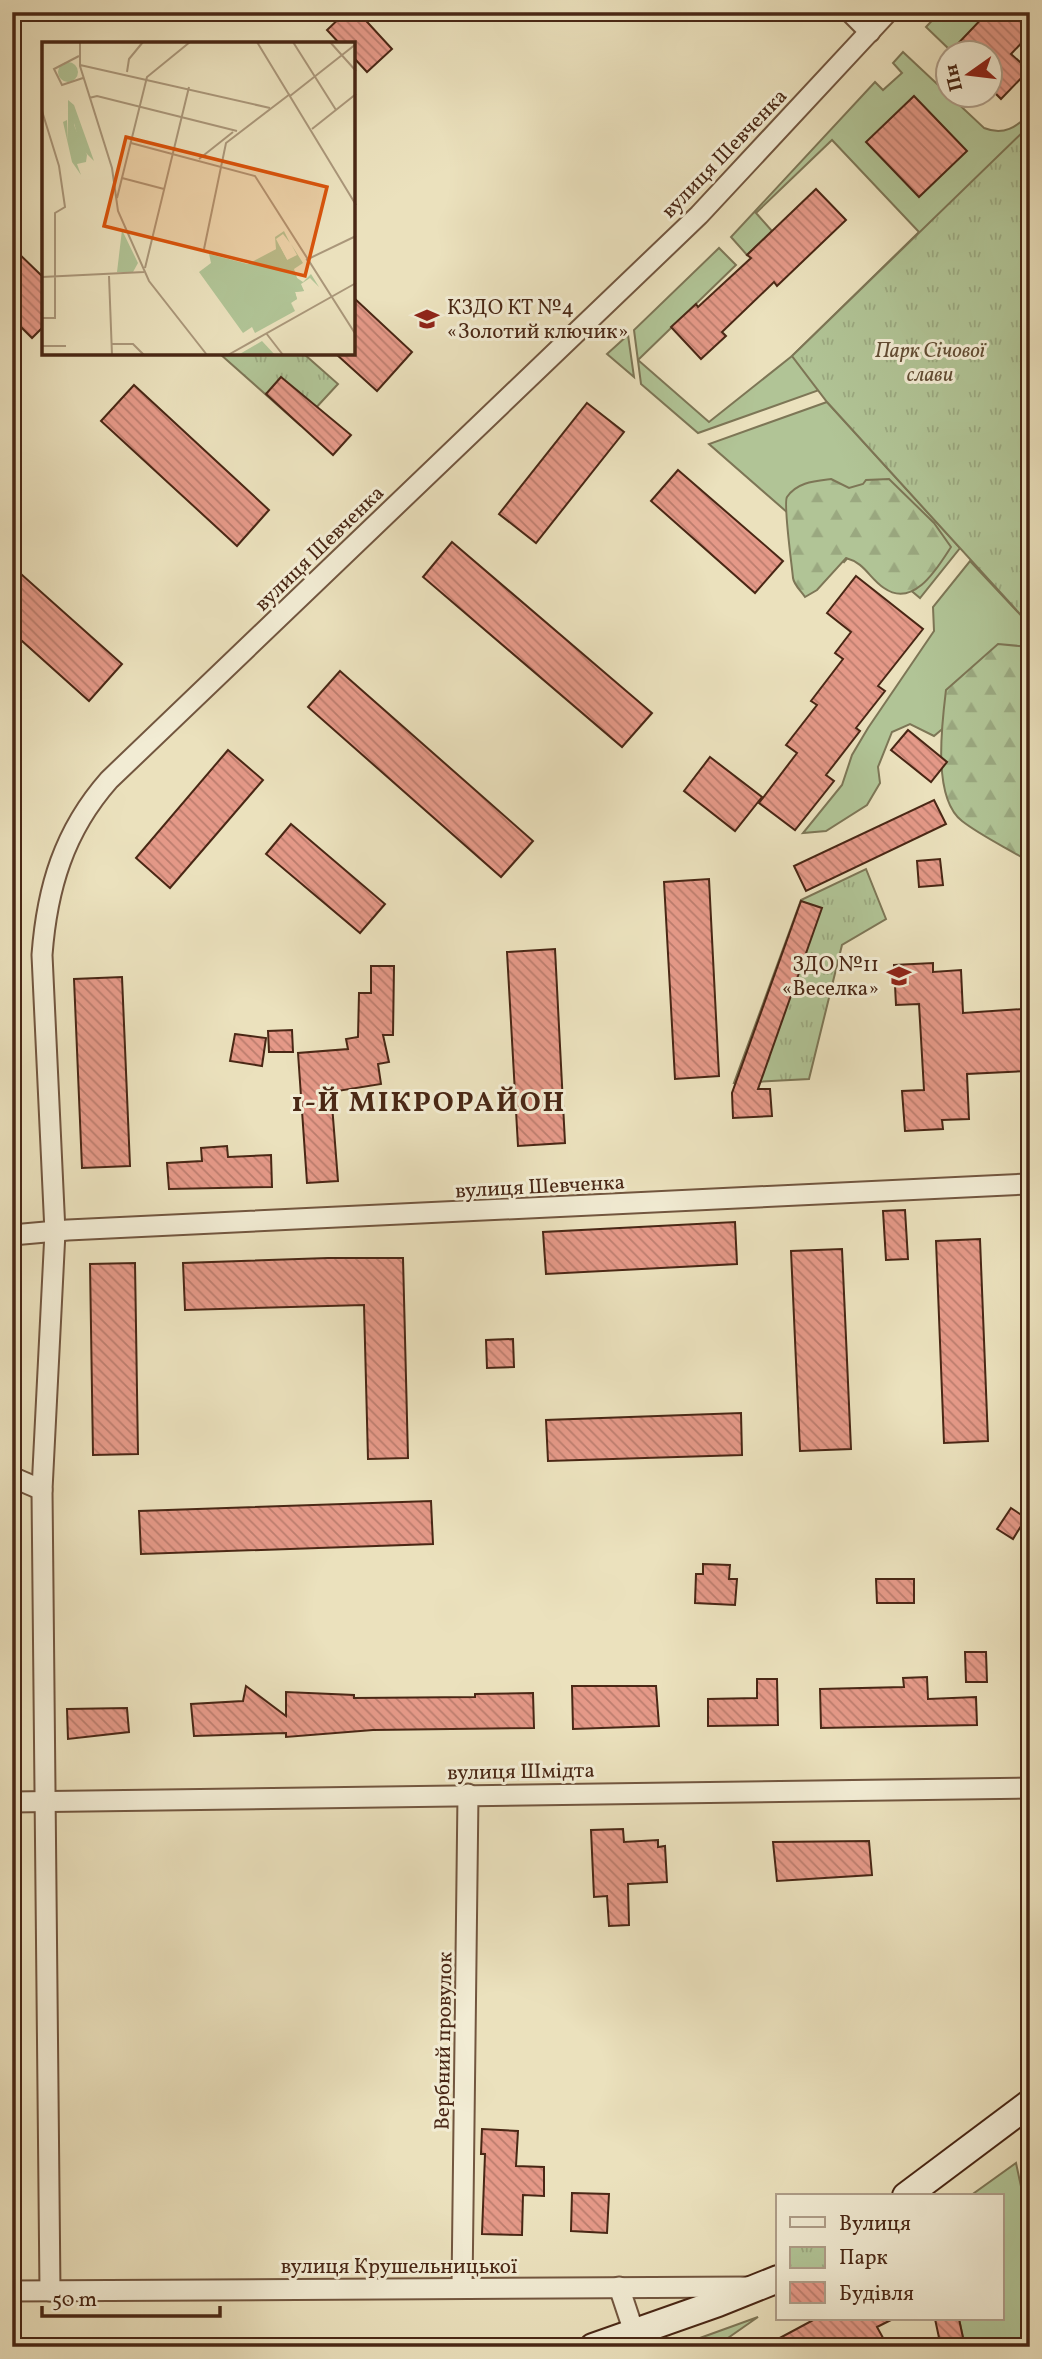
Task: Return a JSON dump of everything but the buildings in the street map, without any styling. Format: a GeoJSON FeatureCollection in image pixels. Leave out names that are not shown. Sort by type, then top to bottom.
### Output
{"type":"FeatureCollection","features":[{"type":"Feature","properties":{"kind":"main road"},"geometry":{"type":"LineString","coordinates":[[909,2194],[1030,2103]]}},
{"type":"Feature","properties":{"kind":"main road"},"geometry":{"type":"LineString","coordinates":[[593,2347],[769,2283]]}},
{"type":"Feature","properties":{"kind":"street"},"geometry":{"type":"LineString","coordinates":[[850,12],[870,32]]}},
{"type":"Feature","properties":{"kind":"street","name":"вулиця Шевченка"},"geometry":{"type":"LineString","coordinates":[[50,2291],[42,1490],[55,1232],[42,955],[45,911],[53,878],[74,827],[109,780],[699,215],[888,12]]}},
{"type":"Feature","properties":{"kind":"street","name":"вулиця Шевченка"},"geometry":{"type":"LineString","coordinates":[[12,1235],[1027,1184]]}},
{"type":"Feature","properties":{"kind":"street"},"geometry":{"type":"LineString","coordinates":[[12,1477],[42,1490]]}},
{"type":"Feature","properties":{"kind":"street","name":"вулиця Шмідта"},"geometry":{"type":"LineString","coordinates":[[12,1802],[1030,1788]]}},
{"type":"Feature","properties":{"kind":"street","name":"Вербний провулок"},"geometry":{"type":"LineString","coordinates":[[462,2288],[468,1794]]}},
{"type":"Feature","properties":{"kind":"street","name":"вулиця Крушельницької"},"geometry":{"type":"LineString","coordinates":[[12,2291],[619,2287],[769,2283]]}},
{"type":"Feature","properties":{"kind":"street"},"geometry":{"type":"LineString","coordinates":[[619,2287],[634,2332]]}},
{"type":"Feature","properties":{"kind":"green space"},"geometry":{"type":"Polygon","coordinates":[[[940,12],[989,12],[964,38],[937,38],[926,27],[940,12]]]}},
{"type":"Feature","properties":{"kind":"green space"},"geometry":{"type":"Polygon","coordinates":[[[903,52],[934,81],[934,108],[963,108],[984,128],[1004,131],[1030,114],[1030,167],[825,388],[698,433],[641,384],[634,330],[719,248],[736,265],[638,360],[709,422],[792,356],[919,232],[832,140],[756,213],[772,231],[747,255],[731,237],[875,82],[883,90],[902,73],[893,63],[903,52]]]}},
{"type":"Feature","properties":{"kind":"green space","name":"Парк Січової слави"},"geometry":{"type":"Polygon","coordinates":[[[1030,125],[1030,625],[827,402],[792,356],[1030,125]]]}},
{"type":"Feature","properties":{"kind":"green space"},"geometry":{"type":"Polygon","coordinates":[[[628,335],[634,377],[607,354],[628,335]]]}},
{"type":"Feature","properties":{"kind":"green space"},"geometry":{"type":"Polygon","coordinates":[[[221,355],[305,355],[338,384],[300,425],[221,355]]]}},
{"type":"Feature","properties":{"kind":"green space"},"geometry":{"type":"Polygon","coordinates":[[[827,402],[960,548],[920,598],[858,546],[844,562],[709,444],[827,402]]]}},
{"type":"Feature","properties":{"kind":"green space"},"geometry":{"type":"Polygon","coordinates":[[[831,479],[849,488],[863,484],[866,480],[889,479],[934,523],[951,547],[924,583],[915,590],[895,593],[879,584],[858,563],[846,558],[817,590],[805,597],[793,578],[787,497],[801,485],[831,479]]]}},
{"type":"Feature","properties":{"kind":"green space"},"geometry":{"type":"Polygon","coordinates":[[[970,561],[1030,625],[1030,675],[959,715],[934,736],[910,724],[892,732],[878,767],[880,783],[867,805],[826,831],[803,833],[842,785],[852,755],[868,728],[934,631],[933,607],[970,561]]]}},
{"type":"Feature","properties":{"kind":"green space"},"geometry":{"type":"Polygon","coordinates":[[[998,644],[1030,647],[1030,965],[1023,858],[962,821],[946,795],[941,759],[946,690],[998,644]]]}},
{"type":"Feature","properties":{"kind":"green space"},"geometry":{"type":"Polygon","coordinates":[[[866,869],[886,919],[842,945],[809,1079],[734,1083],[801,900],[866,869]]]}},
{"type":"Feature","properties":{"kind":"green space"},"geometry":{"type":"Polygon","coordinates":[[[1016,2163],[1030,2229],[1030,2347],[965,2347],[959,2320],[1004,2320],[1004,2194],[973,2194],[1016,2163]]]}},
{"type":"Feature","properties":{"kind":"green space"},"geometry":{"type":"Polygon","coordinates":[[[758,2317],[715,2347],[675,2347],[758,2317]]]}},
{"type":"Feature","properties":{"kind":"place","name":"КЗДО КТ №4 «Золотий ключик»"},"geometry":{"type":"Point","coordinates":[427,319]}},
{"type":"Feature","properties":{"kind":"place","name":"ЗДО №11 «Веселка»"},"geometry":{"type":"Point","coordinates":[899,976]}},
{"type":"Feature","properties":{"kind":"district","name":"1-Й МІКРОРАЙОН"},"geometry":{"type":"Point","coordinates":[429,1101]}}]}
